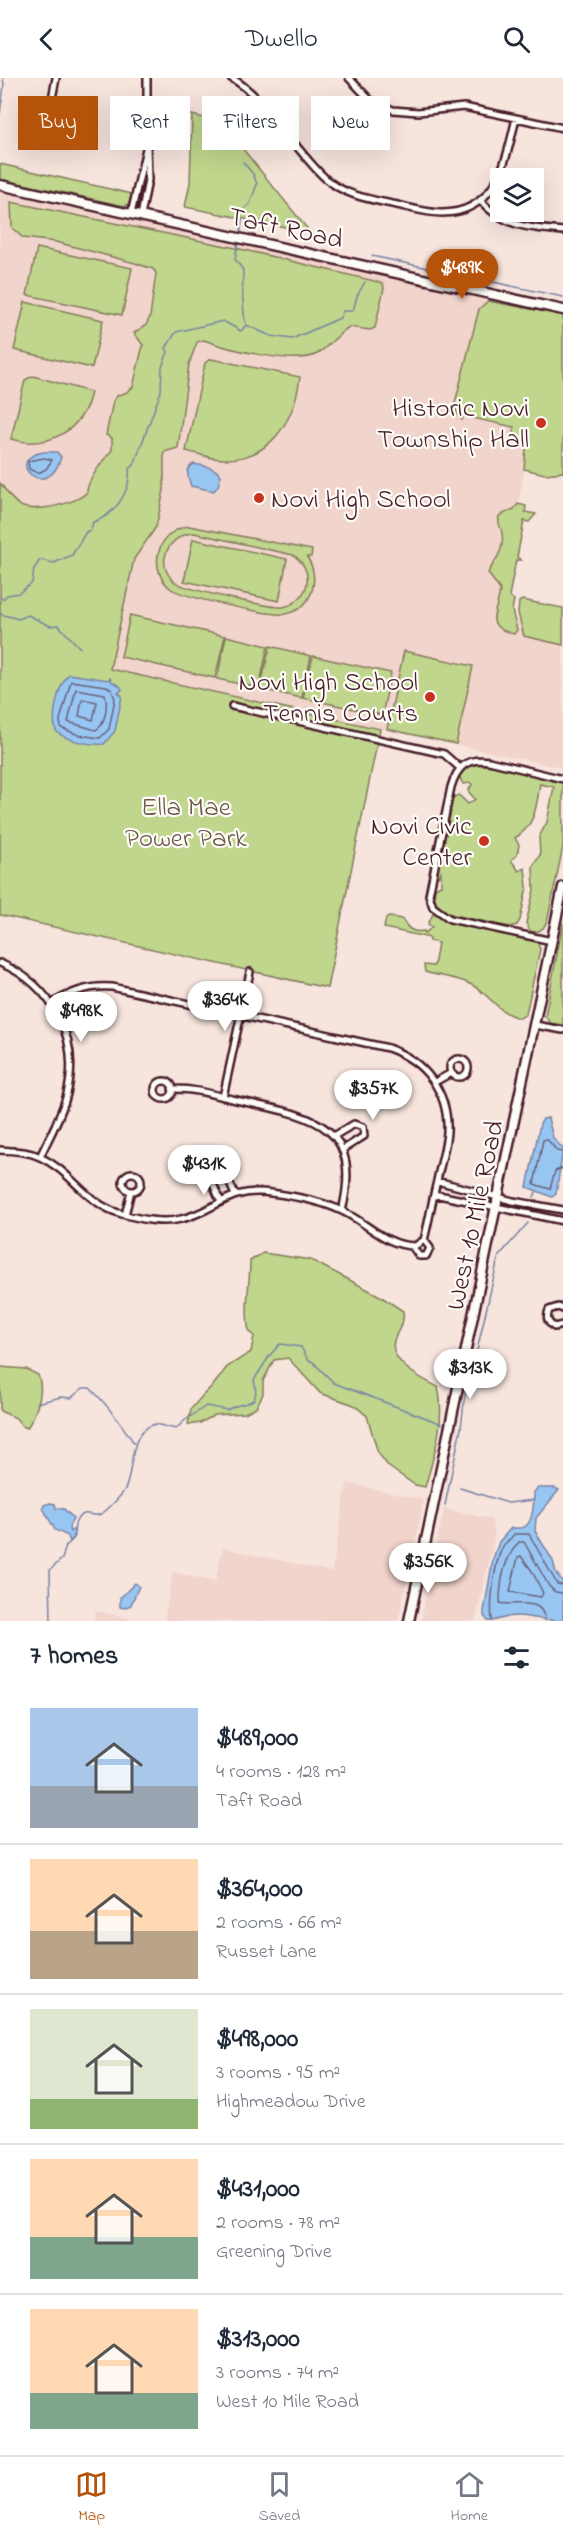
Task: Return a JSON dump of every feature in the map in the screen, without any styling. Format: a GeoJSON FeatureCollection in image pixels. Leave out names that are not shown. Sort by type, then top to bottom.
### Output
{"type":"FeatureCollection","features":[{"type":"Feature","properties":{"kind":"main road","name":"Taft Road"},"geometry":{"type":"LineString","coordinates":[[0,185],[563,310]]}},
{"type":"Feature","properties":{"kind":"main road","name":"West 10 Mile Road"},"geometry":{"type":"LineString","coordinates":[[409,1621],[498,1207],[563,887]]}},
{"type":"Feature","properties":{"kind":"street"},"geometry":{"type":"LineString","coordinates":[[53,96],[56,78]]}},
{"type":"Feature","properties":{"kind":"street"},"geometry":{"type":"LineString","coordinates":[[147,78],[147,96]]}},
{"type":"Feature","properties":{"kind":"street"},"geometry":{"type":"LineString","coordinates":[[231,78],[247,89],[318,172],[343,190],[363,197],[436,212],[460,210],[480,200],[492,188],[503,169],[516,118]]}},
{"type":"Feature","properties":{"kind":"street"},"geometry":{"type":"LineString","coordinates":[[350,78],[370,100],[393,110],[418,112],[464,107],[563,128]]}},
{"type":"Feature","properties":{"kind":"street"},"geometry":{"type":"LineString","coordinates":[[131,214],[146,150]]}},
{"type":"Feature","properties":{"kind":"street"},"geometry":{"type":"LineString","coordinates":[[141,216],[148,180],[147,150]]}},
{"type":"Feature","properties":{"kind":"street"},"geometry":{"type":"LineString","coordinates":[[480,200],[492,213],[513,225],[563,231]]}},
{"type":"Feature","properties":{"kind":"street"},"geometry":{"type":"LineString","coordinates":[[232,706],[444,754],[460,768]]}},
{"type":"Feature","properties":{"kind":"street"},"geometry":{"type":"LineString","coordinates":[[552,941],[450,919],[433,907],[429,895],[450,787],[465,763],[480,759],[563,779]]}},
{"type":"Feature","properties":{"kind":"street"},"geometry":{"type":"LineString","coordinates":[[0,963],[32,982],[52,1004],[66,1034],[70,1072],[65,1100],[40,1157]]}},
{"type":"Feature","properties":{"kind":"street"},"geometry":{"type":"LineString","coordinates":[[223,1097],[250,972]]}},
{"type":"Feature","properties":{"kind":"street"},"geometry":{"type":"LineString","coordinates":[[0,1150],[21,1151],[40,1157],[62,1172],[97,1203],[126,1215],[156,1221],[173,1221],[193,1215],[220,1200],[235,1195],[271,1193],[342,1210],[377,1235],[415,1246],[424,1240],[446,1139],[447,1120],[445,1106],[435,1082],[421,1066],[397,1051],[107,987],[77,990],[52,1004]]}},
{"type":"Feature","properties":{"kind":"street"},"geometry":{"type":"LineString","coordinates":[[535,1025],[563,1030]]}},
{"type":"Feature","properties":{"kind":"street"},"geometry":{"type":"LineString","coordinates":[[435,1082],[451,1073]]}},
{"type":"Feature","properties":{"kind":"street"},"geometry":{"type":"LineString","coordinates":[[172,1089],[223,1097],[302,1115],[320,1124],[334,1136],[346,1159],[349,1179],[342,1210]]}},
{"type":"Feature","properties":{"kind":"street"},"geometry":{"type":"LineString","coordinates":[[334,1136],[354,1124],[363,1127],[363,1136],[342,1150]]}},
{"type":"Feature","properties":{"kind":"street"},"geometry":{"type":"LineString","coordinates":[[220,1200],[213,1184],[217,1176],[227,1177],[235,1195]]}},
{"type":"Feature","properties":{"kind":"street"},"geometry":{"type":"LineString","coordinates":[[437,1181],[563,1210]]}},
{"type":"Feature","properties":{"kind":"street"},"geometry":{"type":"LineString","coordinates":[[464,1201],[467,1188]]}},
{"type":"Feature","properties":{"kind":"street"},"geometry":{"type":"LineString","coordinates":[[126,1215],[131,1191]]}},
{"type":"Feature","properties":{"kind":"street"},"geometry":{"type":"LineString","coordinates":[[434,1194],[563,1221]]}},
{"type":"Feature","properties":{"kind":"street"},"geometry":{"type":"LineString","coordinates":[[537,1216],[539,1206]]}},
{"type":"Feature","properties":{"kind":"street"},"geometry":{"type":"LineString","coordinates":[[415,1246],[419,1256],[426,1256],[430,1248],[424,1240]]}},
{"type":"Feature","properties":{"kind":"street"},"geometry":{"type":"LineString","coordinates":[[563,1309],[549,1310],[546,1316],[551,1325],[563,1327]]}},
{"type":"Feature","properties":{"kind":"shaded area","name":"Novi High School"},"geometry":{"type":"Polygon","coordinates":[[[0,186],[495,301],[488,301],[479,309],[463,368],[460,419],[462,420],[464,416],[514,427],[514,433],[526,449],[527,457],[496,616],[563,631],[563,768],[110,670],[0,527],[0,186]]]}},
{"type":"Feature","properties":{"kind":"shaded area"},"geometry":{"type":"Polygon","coordinates":[[[347,1483],[424,1500],[398,1621],[164,1621],[173,1572],[215,1582],[223,1548],[332,1572],[347,1483]]]}},
{"type":"Feature","properties":{"kind":"shaded area"},"geometry":{"type":"Polygon","coordinates":[[[444,1509],[491,1519],[495,1535],[475,1621],[421,1621],[444,1509]]]}},
{"type":"Feature","properties":{"kind":"shaded area"},"geometry":{"type":"Polygon","coordinates":[[[95,1611],[142,1621],[94,1621],[95,1611]]]}},
{"type":"Feature","properties":{"kind":"green space"},"geometry":{"type":"Polygon","coordinates":[[[192,115],[202,117],[202,150],[244,150],[310,232],[185,207],[190,183],[192,115]]]}},
{"type":"Feature","properties":{"kind":"green space"},"geometry":{"type":"Polygon","coordinates":[[[0,164],[132,194],[129,203],[125,206],[0,179],[0,164]]]}},
{"type":"Feature","properties":{"kind":"green space","name":"Ella Mae Power Park"},"geometry":{"type":"Polygon","coordinates":[[[11,202],[236,248],[383,283],[384,288],[375,328],[370,330],[349,327],[317,354],[294,358],[278,357],[244,352],[204,340],[197,342],[189,364],[178,448],[164,452],[164,490],[156,527],[134,559],[110,669],[380,729],[327,988],[0,915],[0,483],[16,503],[25,508],[43,508],[64,504],[87,492],[93,476],[112,450],[112,438],[106,435],[113,401],[118,395],[133,387],[143,345],[134,333],[146,325],[150,317],[156,273],[153,269],[135,263],[56,242],[23,238],[12,228],[11,202]]]}},
{"type":"Feature","properties":{"kind":"green space"},"geometry":{"type":"Polygon","coordinates":[[[37,248],[132,268],[122,315],[27,295],[37,248]]]}},
{"type":"Feature","properties":{"kind":"green space"},"geometry":{"type":"Polygon","coordinates":[[[488,301],[563,315],[563,472],[545,474],[524,469],[526,449],[514,433],[514,427],[464,416],[462,420],[457,415],[455,403],[479,309],[488,301]]]}},
{"type":"Feature","properties":{"kind":"green space"},"geometry":{"type":"Polygon","coordinates":[[[25,302],[103,320],[92,368],[14,350],[25,302]]]}},
{"type":"Feature","properties":{"kind":"green space"},"geometry":{"type":"Polygon","coordinates":[[[211,359],[300,377],[297,394],[284,425],[263,448],[249,455],[232,459],[213,458],[186,451],[205,363],[211,359]]]}},
{"type":"Feature","properties":{"kind":"green space"},"geometry":{"type":"Polygon","coordinates":[[[33,376],[91,392],[87,405],[72,426],[51,439],[25,442],[11,439],[25,380],[33,376]]]}},
{"type":"Feature","properties":{"kind":"green space"},"geometry":{"type":"Polygon","coordinates":[[[518,504],[526,506],[525,512],[536,514],[529,522],[524,521],[517,557],[521,560],[516,560],[509,596],[514,600],[512,610],[517,630],[514,634],[504,631],[495,623],[500,590],[488,573],[502,545],[499,516],[514,509],[518,504]]]}},
{"type":"Feature","properties":{"kind":"green space"},"geometry":{"type":"Polygon","coordinates":[[[189,526],[312,550],[311,557],[307,557],[313,574],[312,592],[302,606],[295,611],[276,614],[208,601],[170,588],[161,576],[158,556],[167,537],[189,526]],[[194,533],[185,535],[171,544],[167,551],[165,567],[168,575],[181,585],[227,598],[283,607],[300,597],[305,591],[307,582],[305,569],[293,555],[194,533]]]}},
{"type":"Feature","properties":{"kind":"green space"},"geometry":{"type":"Polygon","coordinates":[[[193,539],[287,559],[279,601],[184,581],[193,539]]]}},
{"type":"Feature","properties":{"kind":"green space"},"geometry":{"type":"Polygon","coordinates":[[[522,600],[563,608],[563,645],[524,636],[518,613],[519,602],[522,600]]]}},
{"type":"Feature","properties":{"kind":"green space"},"geometry":{"type":"Polygon","coordinates":[[[130,615],[225,636],[215,678],[121,657],[130,615]]]}},
{"type":"Feature","properties":{"kind":"green space"},"geometry":{"type":"Polygon","coordinates":[[[226,636],[268,646],[259,688],[217,679],[226,636]]]}},
{"type":"Feature","properties":{"kind":"green space"},"geometry":{"type":"Polygon","coordinates":[[[270,646],[311,656],[302,698],[260,689],[270,646]]]}},
{"type":"Feature","properties":{"kind":"green space","name":"Novi High School Tennis Courts"},"geometry":{"type":"Polygon","coordinates":[[[404,651],[473,666],[456,744],[387,729],[404,651]]]}},
{"type":"Feature","properties":{"kind":"green space"},"geometry":{"type":"Polygon","coordinates":[[[313,656],[391,673],[382,715],[303,698],[313,656]]]}},
{"type":"Feature","properties":{"kind":"green space"},"geometry":{"type":"Polygon","coordinates":[[[476,764],[506,768],[563,783],[563,847],[548,918],[540,931],[530,931],[526,923],[534,890],[533,866],[540,855],[539,837],[547,822],[554,787],[540,784],[534,815],[527,827],[515,838],[519,845],[517,855],[511,860],[519,871],[525,868],[527,887],[517,925],[510,927],[454,915],[445,911],[436,902],[434,893],[435,888],[441,885],[441,872],[438,877],[436,872],[451,812],[449,808],[451,798],[459,795],[468,804],[475,799],[468,791],[471,783],[463,784],[459,776],[466,768],[476,764]]]}},
{"type":"Feature","properties":{"kind":"green space"},"geometry":{"type":"Polygon","coordinates":[[[434,912],[451,923],[537,942],[540,949],[526,1014],[520,1018],[512,1016],[467,982],[425,972],[424,965],[434,966],[438,943],[429,941],[430,938],[384,928],[386,918],[390,917],[402,919],[411,930],[425,933],[432,927],[428,924],[434,912]]]}},
{"type":"Feature","properties":{"kind":"green space"},"geometry":{"type":"Polygon","coordinates":[[[563,923],[563,1025],[550,1023],[545,1016],[563,923]]]}},
{"type":"Feature","properties":{"kind":"green space"},"geometry":{"type":"Polygon","coordinates":[[[263,1253],[311,1260],[380,1296],[403,1311],[402,1322],[393,1346],[395,1354],[407,1368],[438,1387],[440,1399],[438,1437],[425,1487],[415,1485],[389,1467],[378,1453],[367,1416],[354,1405],[320,1393],[288,1358],[274,1360],[263,1381],[263,1394],[256,1407],[245,1413],[215,1415],[200,1423],[188,1425],[191,1409],[227,1367],[251,1352],[254,1336],[249,1332],[247,1314],[250,1261],[263,1253]]]}},
{"type":"Feature","properties":{"kind":"green space"},"geometry":{"type":"Polygon","coordinates":[[[0,1367],[26,1369],[38,1375],[40,1395],[34,1416],[27,1428],[22,1426],[16,1418],[0,1411],[0,1367]]]}},
{"type":"Feature","properties":{"kind":"water"},"geometry":{"type":"Polygon","coordinates":[[[44,452],[57,452],[61,457],[55,471],[47,477],[38,478],[31,475],[26,462],[32,456],[44,452]]]}},
{"type":"Feature","properties":{"kind":"water"},"geometry":{"type":"Polygon","coordinates":[[[194,464],[205,466],[221,475],[214,491],[191,486],[188,471],[194,464]]]}},
{"type":"Feature","properties":{"kind":"water"},"geometry":{"type":"Polygon","coordinates":[[[69,674],[108,680],[110,678],[122,690],[118,692],[122,696],[115,731],[104,744],[78,742],[56,731],[54,718],[57,701],[62,685],[69,674]]]}},
{"type":"Feature","properties":{"kind":"water"},"geometry":{"type":"Polygon","coordinates":[[[548,1118],[553,1138],[563,1149],[556,1194],[552,1197],[527,1187],[540,1124],[543,1119],[548,1118]]]}},
{"type":"Feature","properties":{"kind":"water"},"geometry":{"type":"Polygon","coordinates":[[[538,1488],[559,1490],[536,1518],[535,1531],[553,1561],[556,1573],[563,1582],[563,1621],[514,1616],[488,1621],[484,1616],[484,1611],[493,1559],[499,1542],[511,1528],[523,1528],[529,1523],[533,1510],[534,1492],[538,1488]]]}},
{"type":"Feature","properties":{"kind":"water"},"geometry":{"type":"Polygon","coordinates":[[[55,1504],[56,1508],[64,1509],[73,1518],[69,1527],[70,1532],[74,1529],[75,1536],[70,1542],[68,1536],[55,1530],[43,1508],[44,1505],[55,1504]]]}},
{"type":"Feature","properties":{"kind":"water"},"geometry":{"type":"Polygon","coordinates":[[[135,1583],[139,1586],[131,1605],[120,1607],[120,1598],[135,1583]]]}},
{"type":"Feature","properties":{"kind":"waterway"},"geometry":{"type":"LineString","coordinates":[[0,114],[3,78]]}},
{"type":"Feature","properties":{"kind":"waterway"},"geometry":{"type":"LineString","coordinates":[[240,235],[241,212],[250,204],[257,184],[253,174],[243,162]]}},
{"type":"Feature","properties":{"kind":"waterway"},"geometry":{"type":"LineString","coordinates":[[238,242],[235,259],[243,270],[246,325],[271,336],[292,339],[340,318],[343,311],[353,311],[357,296],[365,282]]}},
{"type":"Feature","properties":{"kind":"waterway"},"geometry":{"type":"LineString","coordinates":[[372,256],[563,297]]}},
{"type":"Feature","properties":{"kind":"waterway"},"geometry":{"type":"LineString","coordinates":[[0,597],[3,599],[7,595],[19,593],[32,583],[34,569],[40,560],[54,563],[72,555],[86,532],[91,530],[93,522],[108,514],[120,502],[127,487],[129,470],[134,465],[161,391],[162,367],[168,352],[166,348],[176,332],[223,321],[241,331],[246,325]]}},
{"type":"Feature","properties":{"kind":"waterway"},"geometry":{"type":"LineString","coordinates":[[0,614],[19,619],[28,615],[50,626],[58,625],[80,648]]}},
{"type":"Feature","properties":{"kind":"waterway"},"geometry":{"type":"LineString","coordinates":[[534,1197],[536,1192]]}},
{"type":"Feature","properties":{"kind":"waterway"},"geometry":{"type":"LineString","coordinates":[[445,1505],[461,1428],[466,1386],[470,1381],[499,1256],[528,1223]]}},
{"type":"Feature","properties":{"kind":"waterway"},"geometry":{"type":"LineString","coordinates":[[51,1621],[50,1570],[62,1559],[66,1546],[74,1538],[78,1518],[84,1514],[101,1514],[124,1490],[134,1450],[141,1434],[155,1424],[176,1429],[206,1406],[227,1410],[250,1402],[255,1395],[254,1380],[280,1344],[301,1347],[308,1360],[313,1362],[334,1383],[442,1424]]}},
{"type":"Feature","properties":{"kind":"waterway"},"geometry":{"type":"LineString","coordinates":[[37,1403],[61,1397],[71,1398],[83,1388],[90,1388],[114,1414],[134,1443]]}},
{"type":"Feature","properties":{"kind":"waterway"},"geometry":{"type":"LineString","coordinates":[[460,1488],[508,1503],[534,1500]]}},
{"type":"Feature","properties":{"kind":"place","name":"Historic Novi Township Hall"},"geometry":{"type":"Point","coordinates":[541,423]}},
{"type":"Feature","properties":{"kind":"place","name":"Novi High School"},"geometry":{"type":"Point","coordinates":[259,498]}},
{"type":"Feature","properties":{"kind":"place","name":"Novi High School Tennis Courts"},"geometry":{"type":"Point","coordinates":[430,697]}},
{"type":"Feature","properties":{"kind":"place","name":"Novi Civic Center"},"geometry":{"type":"Point","coordinates":[484,841]}}]}
